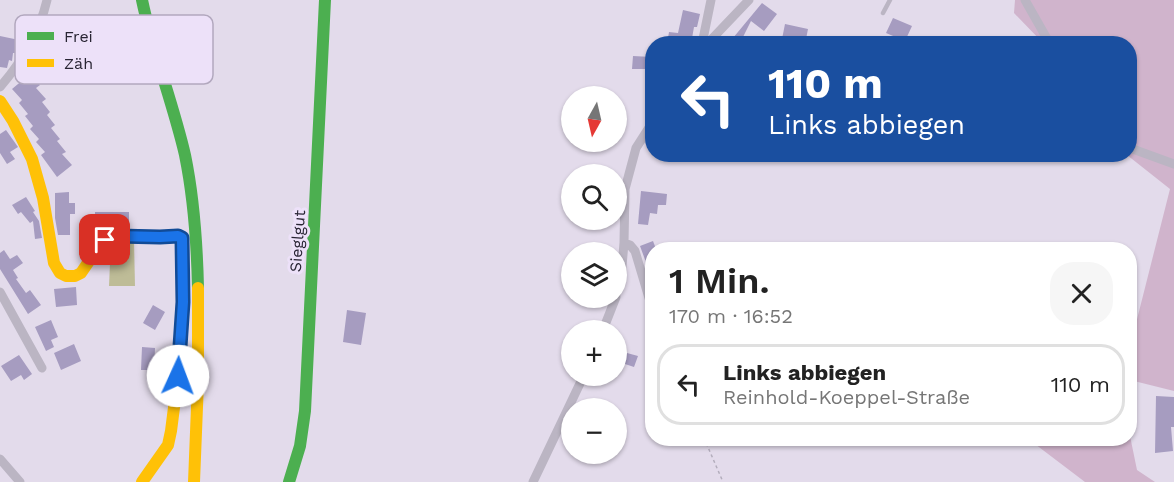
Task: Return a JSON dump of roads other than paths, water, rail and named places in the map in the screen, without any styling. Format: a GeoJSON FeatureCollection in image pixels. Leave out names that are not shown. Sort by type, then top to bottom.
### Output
{"type":"FeatureCollection","features":[{"type":"Feature","properties":{"kind":"street"},"geometry":{"type":"LineString","coordinates":[[41,15],[47,0]]}},
{"type":"Feature","properties":{"kind":"street"},"geometry":{"type":"LineString","coordinates":[[142,0],[145,15]]}},
{"type":"Feature","properties":{"kind":"street","name":"Sieglgut"},"geometry":{"type":"LineString","coordinates":[[289,482],[299,460],[305,424],[305,371],[315,220],[317,130],[325,0]]}},
{"type":"Feature","properties":{"kind":"street"},"geometry":{"type":"LineString","coordinates":[[704,36],[711,0]]}},
{"type":"Feature","properties":{"kind":"street"},"geometry":{"type":"LineString","coordinates":[[715,36],[749,0]]}},
{"type":"Feature","properties":{"kind":"street"},"geometry":{"type":"LineString","coordinates":[[1025,0],[1045,36]]}},
{"type":"Feature","properties":{"kind":"street"},"geometry":{"type":"LineString","coordinates":[[0,87],[15,66]]}},
{"type":"Feature","properties":{"kind":"street"},"geometry":{"type":"LineString","coordinates":[[165,84],[182,139],[195,214],[198,348],[194,482]]}},
{"type":"Feature","properties":{"kind":"street"},"geometry":{"type":"LineString","coordinates":[[0,101],[13,118],[38,173],[54,263],[56,270],[62,275],[72,277],[82,273],[105,240],[112,236],[178,236],[182,238],[183,302],[178,376],[171,431],[168,445],[142,482]]}},
{"type":"Feature","properties":{"kind":"street"},"geometry":{"type":"LineString","coordinates":[[624,242],[625,189],[636,148],[645,134]]}},
{"type":"Feature","properties":{"kind":"street"},"geometry":{"type":"LineString","coordinates":[[1137,151],[1174,164]]}},
{"type":"Feature","properties":{"kind":"street"},"geometry":{"type":"LineString","coordinates":[[627,244],[635,250],[645,284]]}},
{"type":"Feature","properties":{"kind":"street"},"geometry":{"type":"LineString","coordinates":[[0,292],[42,368]]}},
{"type":"Feature","properties":{"kind":"street"},"geometry":{"type":"LineString","coordinates":[[533,482],[579,386]]}},
{"type":"Feature","properties":{"kind":"street"},"geometry":{"type":"LineString","coordinates":[[0,459],[20,482]]}},
{"type":"Feature","properties":{"kind":"lane"},"geometry":{"type":"LineString","coordinates":[[883,13],[890,0]]}}]}
